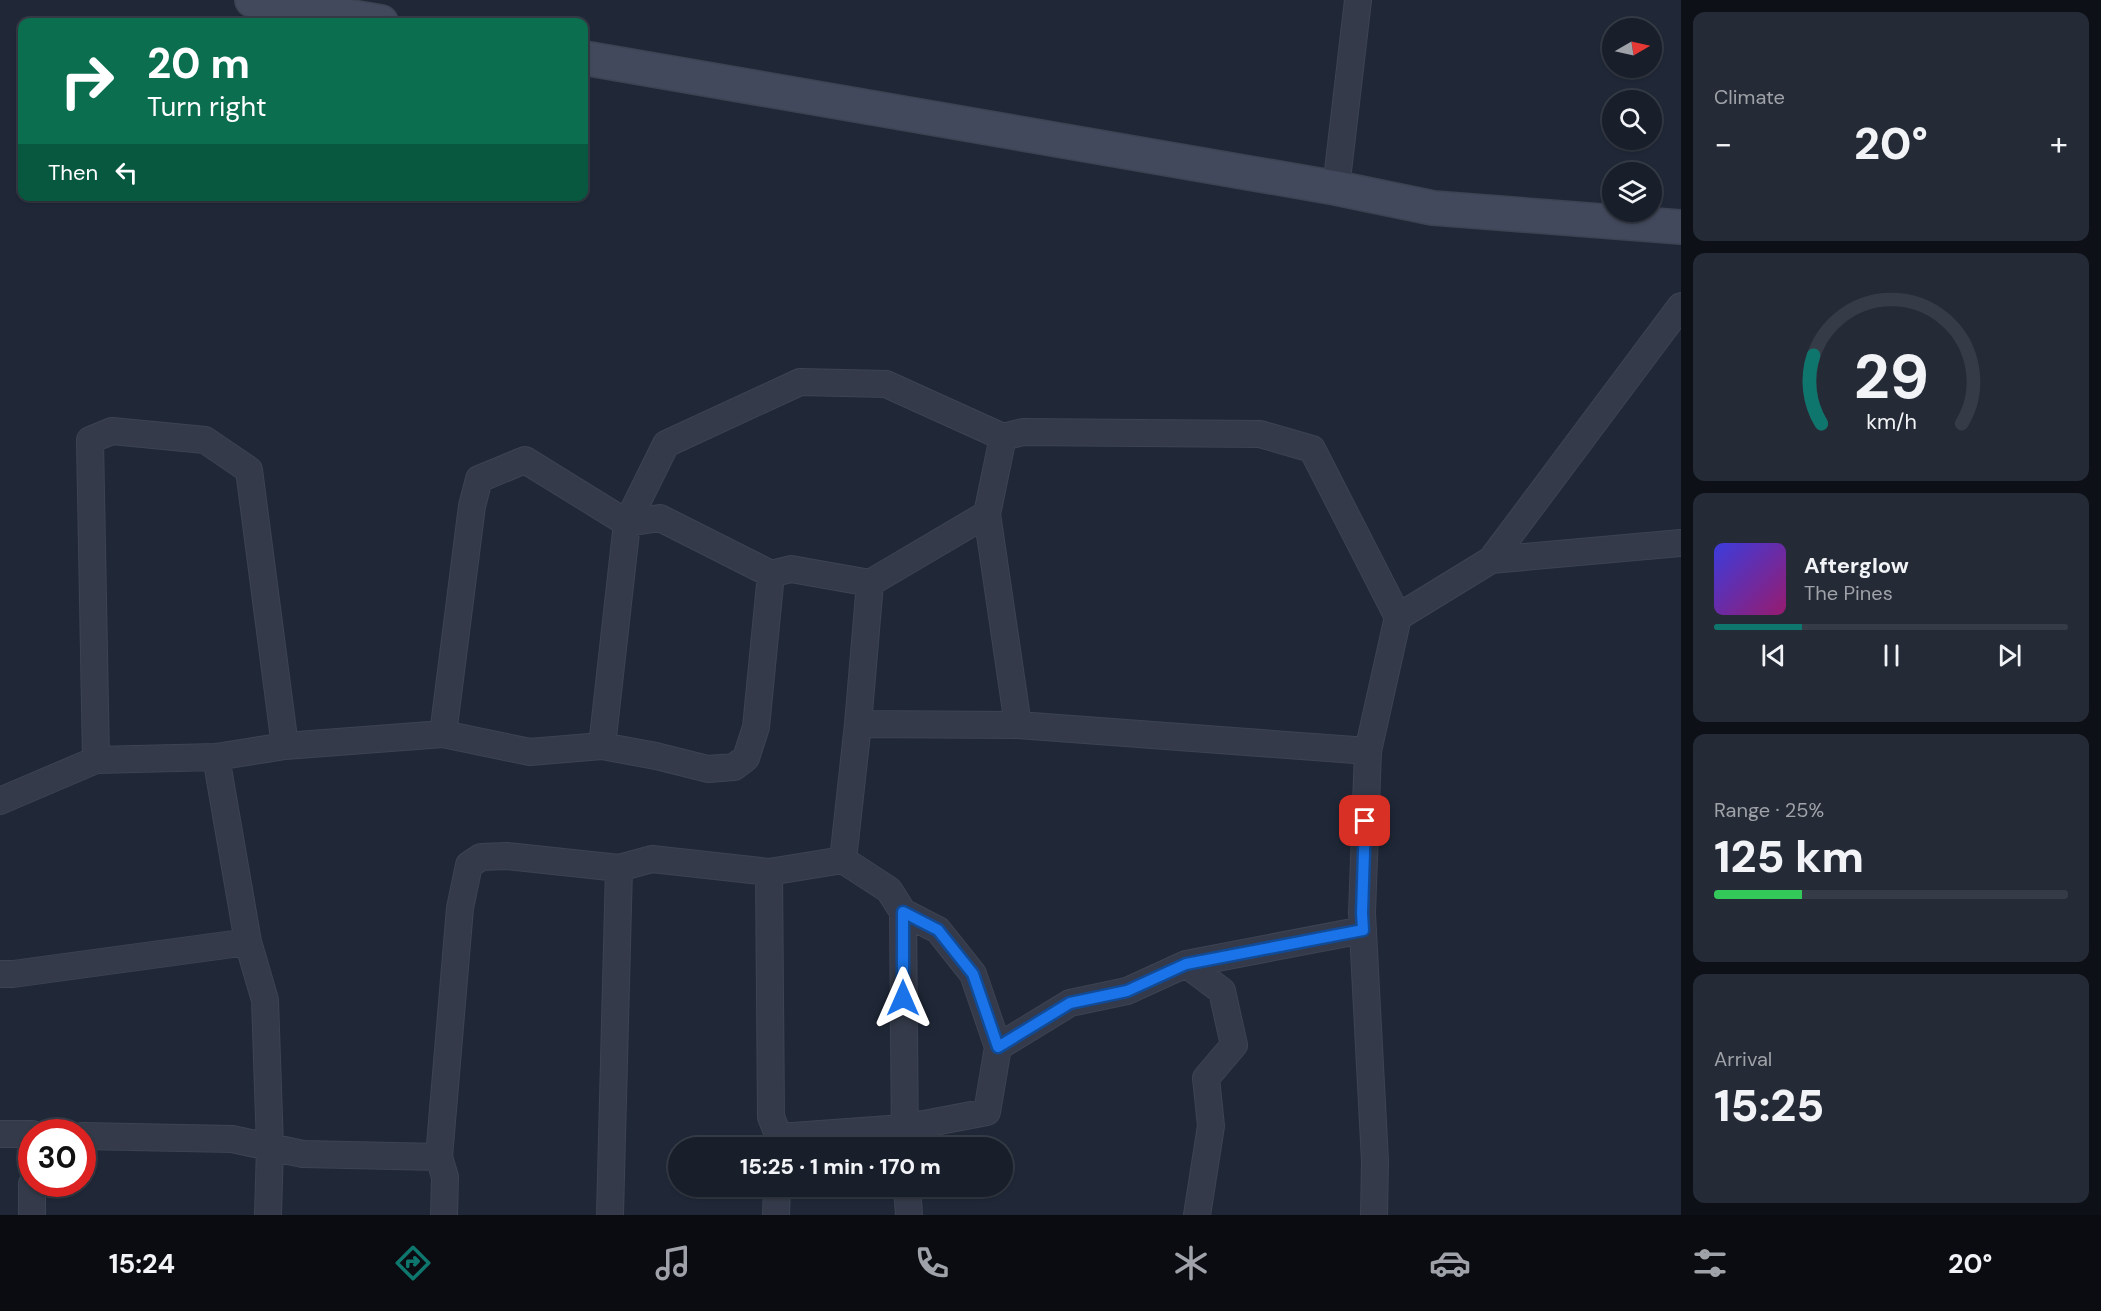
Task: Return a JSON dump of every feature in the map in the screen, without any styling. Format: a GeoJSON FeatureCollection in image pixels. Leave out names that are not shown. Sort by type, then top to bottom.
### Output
{"type":"FeatureCollection","features":[{"type":"Feature","properties":{"kind":"street"},"geometry":{"type":"LineString","coordinates":[[252,0],[358,18]]}},
{"type":"Feature","properties":{"kind":"street"},"geometry":{"type":"LineString","coordinates":[[1336,188],[1358,0]]}},
{"type":"Feature","properties":{"kind":"street"},"geometry":{"type":"LineString","coordinates":[[588,59],[1336,188],[1433,208],[1681,227]]}},
{"type":"Feature","properties":{"kind":"street"},"geometry":{"type":"LineString","coordinates":[[1398,617],[1491,560],[1681,306]]}},
{"type":"Feature","properties":{"kind":"street"},"geometry":{"type":"LineString","coordinates":[[602,746],[627,523],[666,444],[800,382],[886,384],[1003,437],[1023,432],[1260,434],[1312,449],[1398,617],[1368,751],[1362,913],[1375,1161],[1374,1215]]}},
{"type":"Feature","properties":{"kind":"street"},"geometry":{"type":"LineString","coordinates":[[96,760],[90,440],[112,431],[206,440],[249,470],[285,747]]}},
{"type":"Feature","properties":{"kind":"street"},"geometry":{"type":"LineString","coordinates":[[1003,437],[987,514],[1018,725]]}},
{"type":"Feature","properties":{"kind":"street"},"geometry":{"type":"LineString","coordinates":[[443,734],[472,506],[478,479],[525,460],[627,523],[660,518],[771,574],[791,568],[870,583],[987,514]]}},
{"type":"Feature","properties":{"kind":"street"},"geometry":{"type":"LineString","coordinates":[[1491,560],[1681,543]]}},
{"type":"Feature","properties":{"kind":"street"},"geometry":{"type":"LineString","coordinates":[[0,801],[96,760],[216,757],[285,747],[443,734],[530,752],[602,746],[708,769],[734,767],[746,758],[756,727],[771,574]]}},
{"type":"Feature","properties":{"kind":"street"},"geometry":{"type":"LineString","coordinates":[[843,861],[870,583]]}},
{"type":"Feature","properties":{"kind":"street"},"geometry":{"type":"LineString","coordinates":[[858,724],[1018,725],[1368,751]]}},
{"type":"Feature","properties":{"kind":"street"},"geometry":{"type":"LineString","coordinates":[[216,757],[248,942],[265,1000],[270,1147],[268,1215]]}},
{"type":"Feature","properties":{"kind":"street"},"geometry":{"type":"LineString","coordinates":[[444,1215],[445,1177],[439,1157],[460,908],[469,865],[481,857],[507,856],[619,867],[651,859],[769,872],[843,861],[889,891],[903,912],[938,930],[973,974],[998,1047],[987,1112],[907,1137]]}},
{"type":"Feature","properties":{"kind":"street"},"geometry":{"type":"LineString","coordinates":[[610,1215],[619,867]]}},
{"type":"Feature","properties":{"kind":"street"},"geometry":{"type":"LineString","coordinates":[[769,872],[771,1117],[777,1137]]}},
{"type":"Feature","properties":{"kind":"street"},"geometry":{"type":"LineString","coordinates":[[903,912],[904,1137]]}},
{"type":"Feature","properties":{"kind":"street"},"geometry":{"type":"LineString","coordinates":[[998,1047],[1070,1003],[1127,991],[1186,964],[1363,930]]}},
{"type":"Feature","properties":{"kind":"street"},"geometry":{"type":"LineString","coordinates":[[0,974],[248,942]]}},
{"type":"Feature","properties":{"kind":"street"},"geometry":{"type":"LineString","coordinates":[[1186,964],[1222,991],[1234,1045],[1206,1078],[1211,1126],[1197,1215]]}},
{"type":"Feature","properties":{"kind":"street"},"geometry":{"type":"LineString","coordinates":[[0,1134],[18,1134]]}},
{"type":"Feature","properties":{"kind":"street"},"geometry":{"type":"LineString","coordinates":[[96,1136],[232,1139],[303,1154],[439,1157]]}},
{"type":"Feature","properties":{"kind":"street"},"geometry":{"type":"LineString","coordinates":[[32,1197],[32,1215]]}},
{"type":"Feature","properties":{"kind":"street"},"geometry":{"type":"LineString","coordinates":[[776,1215],[777,1197]]}},
{"type":"Feature","properties":{"kind":"street"},"geometry":{"type":"LineString","coordinates":[[908,1197],[909,1215]]}},
{"type":"Feature","properties":{"kind":"route"},"geometry":{"type":"LineString","coordinates":[[903,998],[903,912],[938,930],[973,974],[998,1047],[1070,1003],[1127,991],[1186,964],[1363,930],[1365,821]]}}]}
